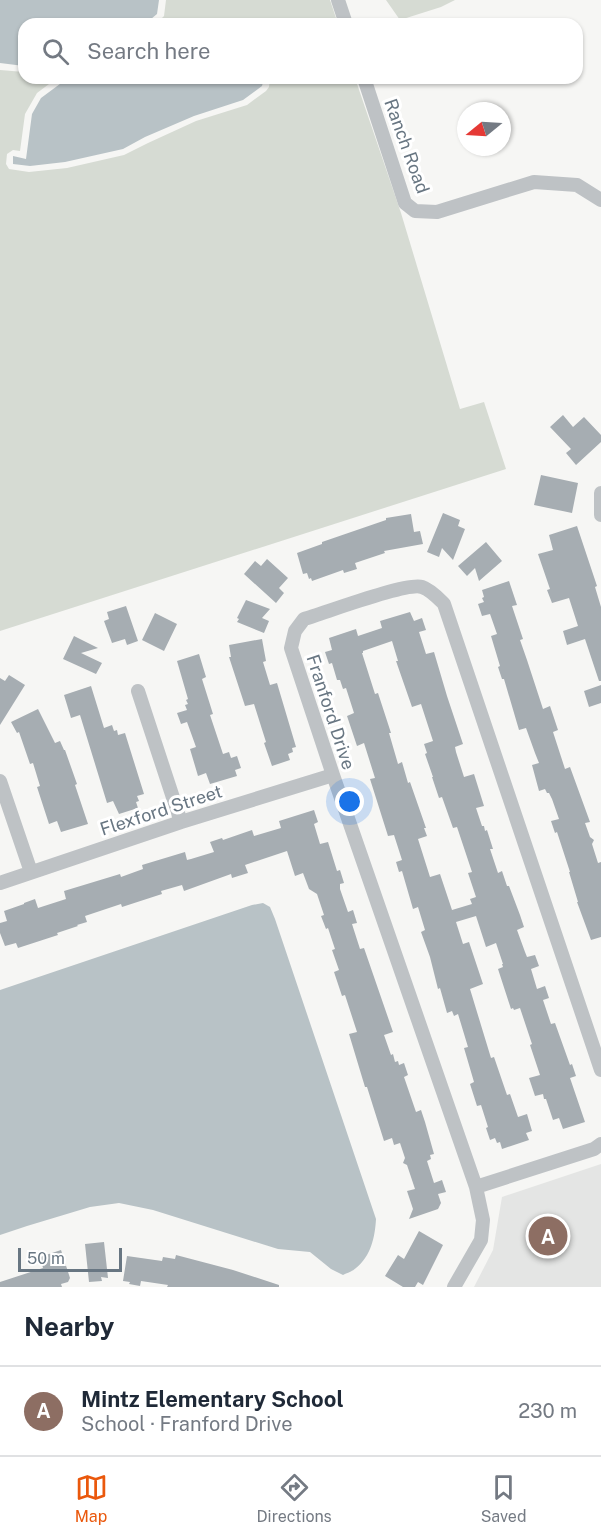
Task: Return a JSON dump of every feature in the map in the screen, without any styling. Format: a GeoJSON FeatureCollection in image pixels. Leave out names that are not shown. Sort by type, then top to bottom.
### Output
{"type":"FeatureCollection","features":[{"type":"Feature","properties":{"kind":"street"},"geometry":{"type":"LineString","coordinates":[[338,0],[344,18]]}},
{"type":"Feature","properties":{"kind":"street","name":"Ranch Road"},"geometry":{"type":"LineString","coordinates":[[366,84],[405,203],[415,211],[437,212],[534,182],[577,185],[601,200]]}},
{"type":"Feature","properties":{"kind":"street"},"geometry":{"type":"LineString","coordinates":[[601,493],[601,515]]}},
{"type":"Feature","properties":{"kind":"street","name":"Franford Drive"},"geometry":{"type":"LineString","coordinates":[[454,1287],[481,1240],[483,1220],[477,1187],[291,648],[295,631],[304,619],[395,590],[421,586],[433,593],[444,604],[601,1070]]}},
{"type":"Feature","properties":{"kind":"street"},"geometry":{"type":"LineString","coordinates":[[138,691],[181,822]]}},
{"type":"Feature","properties":{"kind":"street","name":"Flexford Street"},"geometry":{"type":"LineString","coordinates":[[0,883],[181,822],[333,775]]}},
{"type":"Feature","properties":{"kind":"street"},"geometry":{"type":"LineString","coordinates":[[0,781],[31,872]]}},
{"type":"Feature","properties":{"kind":"street"},"geometry":{"type":"LineString","coordinates":[[477,1187],[594,1149],[601,1144]]}},
{"type":"Feature","properties":{"kind":"shaded area"},"geometry":{"type":"Polygon","coordinates":[[[0,0],[159,0],[157,14],[152,18],[18,18],[18,65],[0,63],[0,0]]]}},
{"type":"Feature","properties":{"kind":"shaded area"},"geometry":{"type":"Polygon","coordinates":[[[166,0],[330,0],[336,18],[162,18],[166,0]]]}},
{"type":"Feature","properties":{"kind":"shaded area"},"geometry":{"type":"Polygon","coordinates":[[[386,0],[455,0],[441,7],[406,18],[399,18],[386,0]]]}},
{"type":"Feature","properties":{"kind":"shaded area"},"geometry":{"type":"Polygon","coordinates":[[[0,70],[18,72],[18,84],[49,84],[37,93],[25,114],[20,151],[13,150],[7,154],[6,164],[9,169],[29,172],[67,168],[124,155],[196,121],[247,105],[266,91],[269,84],[357,84],[401,213],[460,409],[484,402],[506,469],[0,631],[0,70]]]}},
{"type":"Feature","properties":{"kind":"shaded area"},"geometry":{"type":"Polygon","coordinates":[[[60,84],[262,84],[243,100],[194,116],[123,149],[65,162],[30,166],[13,164],[13,156],[26,159],[32,114],[41,98],[60,84]]]}},
{"type":"Feature","properties":{"kind":"shaded area"},"geometry":{"type":"Polygon","coordinates":[[[263,903],[270,907],[275,919],[376,1219],[375,1233],[365,1258],[353,1270],[343,1275],[331,1269],[310,1252],[278,1249],[153,1210],[119,1203],[90,1207],[0,1235],[0,990],[263,903]]]}},
{"type":"Feature","properties":{"kind":"shaded area"},"geometry":{"type":"Polygon","coordinates":[[[601,1164],[601,1287],[474,1287],[493,1250],[502,1197],[601,1164]]]}},
{"type":"Feature","properties":{"kind":"building"},"geometry":{"type":"Polygon","coordinates":[[[563,415],[573,427],[584,417],[601,435],[601,442],[576,465],[566,453],[571,449],[550,427],[563,415]]]}},
{"type":"Feature","properties":{"kind":"building"},"geometry":{"type":"Polygon","coordinates":[[[541,475],[578,483],[572,513],[534,505],[541,475]]]}},
{"type":"Feature","properties":{"kind":"building"},"geometry":{"type":"Polygon","coordinates":[[[443,513],[460,520],[458,526],[465,529],[453,560],[442,548],[439,557],[427,552],[443,513]]]}},
{"type":"Feature","properties":{"kind":"building"},"geometry":{"type":"Polygon","coordinates":[[[411,514],[414,532],[420,531],[423,544],[384,551],[385,553],[355,563],[357,569],[344,573],[343,570],[312,581],[307,573],[303,574],[297,553],[386,520],[386,518],[411,514]]]}},
{"type":"Feature","properties":{"kind":"building"},"geometry":{"type":"Polygon","coordinates":[[[577,526],[597,586],[595,587],[601,607],[601,681],[599,681],[585,639],[567,645],[563,631],[578,626],[569,598],[552,603],[547,590],[550,589],[538,554],[553,550],[549,535],[577,526]]]}},
{"type":"Feature","properties":{"kind":"building"},"geometry":{"type":"Polygon","coordinates":[[[486,542],[502,561],[479,581],[475,568],[467,576],[458,566],[486,542]]]}},
{"type":"Feature","properties":{"kind":"building"},"geometry":{"type":"Polygon","coordinates":[[[267,559],[288,578],[279,588],[284,593],[276,603],[244,574],[255,561],[261,566],[267,559]]]}},
{"type":"Feature","properties":{"kind":"building"},"geometry":{"type":"Polygon","coordinates":[[[509,581],[517,605],[512,606],[523,639],[520,640],[543,709],[550,706],[558,730],[553,732],[565,769],[570,767],[590,822],[585,823],[590,837],[594,840],[592,844],[598,863],[601,862],[601,937],[591,940],[577,902],[557,832],[555,833],[551,821],[559,819],[549,793],[545,789],[539,791],[532,765],[539,763],[526,728],[519,730],[504,679],[498,667],[500,666],[491,636],[497,634],[490,614],[482,616],[478,604],[484,602],[482,590],[509,581]]]}},
{"type":"Feature","properties":{"kind":"building"},"geometry":{"type":"Polygon","coordinates":[[[246,600],[270,609],[262,618],[269,621],[264,633],[237,622],[246,600]]]}},
{"type":"Feature","properties":{"kind":"building"},"geometry":{"type":"Polygon","coordinates":[[[126,606],[138,641],[127,645],[125,639],[112,643],[104,621],[109,619],[107,612],[126,606]]]}},
{"type":"Feature","properties":{"kind":"building"},"geometry":{"type":"Polygon","coordinates":[[[410,612],[414,621],[422,618],[426,630],[419,632],[426,654],[434,652],[463,744],[455,747],[464,777],[474,774],[484,806],[476,808],[482,826],[485,831],[487,830],[493,849],[490,849],[498,873],[502,871],[524,927],[517,930],[527,957],[535,955],[539,966],[531,969],[537,989],[545,986],[549,998],[543,1000],[551,1024],[555,1023],[576,1076],[570,1078],[585,1122],[563,1129],[559,1118],[553,1120],[543,1094],[535,1096],[529,1078],[540,1075],[520,1008],[511,1009],[498,969],[503,967],[503,964],[496,943],[486,947],[476,916],[456,922],[463,944],[469,942],[483,984],[470,989],[491,1058],[494,1057],[507,1095],[510,1094],[518,1117],[527,1114],[532,1131],[526,1133],[529,1140],[502,1149],[500,1142],[497,1143],[495,1138],[490,1140],[481,1105],[477,1106],[470,1084],[474,1082],[464,1048],[468,1047],[458,1014],[454,1016],[452,1011],[447,1013],[440,988],[438,989],[421,932],[425,930],[418,907],[413,909],[402,871],[399,872],[396,862],[402,860],[394,835],[388,836],[370,779],[375,778],[364,743],[357,746],[347,716],[354,713],[346,688],[343,689],[340,680],[337,680],[332,663],[329,664],[325,652],[332,650],[329,638],[356,629],[358,636],[382,628],[380,621],[410,612]],[[392,641],[362,653],[391,733],[389,733],[398,764],[402,762],[426,828],[424,828],[427,836],[418,839],[430,877],[440,874],[452,910],[472,904],[470,899],[476,897],[468,873],[472,872],[457,827],[453,828],[442,797],[439,798],[425,754],[427,753],[424,744],[433,741],[421,704],[412,707],[396,661],[398,661],[392,641]]]}},
{"type":"Feature","properties":{"kind":"building"},"geometry":{"type":"Polygon","coordinates":[[[155,613],[177,624],[164,651],[142,640],[155,613]]]}},
{"type":"Feature","properties":{"kind":"building"},"geometry":{"type":"Polygon","coordinates":[[[74,636],[98,648],[81,653],[102,663],[96,674],[63,659],[74,636]]]}},
{"type":"Feature","properties":{"kind":"building"},"geometry":{"type":"Polygon","coordinates":[[[262,639],[266,661],[263,662],[270,685],[277,683],[296,747],[292,748],[293,752],[288,754],[290,760],[272,766],[254,704],[245,706],[229,657],[231,657],[229,645],[262,639]]]}},
{"type":"Feature","properties":{"kind":"building"},"geometry":{"type":"Polygon","coordinates":[[[199,654],[206,677],[202,679],[213,714],[210,715],[223,754],[229,752],[231,758],[237,756],[241,768],[235,770],[237,776],[210,784],[206,773],[198,776],[190,749],[196,747],[187,722],[181,724],[177,713],[187,710],[185,705],[188,704],[186,700],[188,699],[177,661],[199,654]]]}},
{"type":"Feature","properties":{"kind":"building"},"geometry":{"type":"Polygon","coordinates":[[[9,675],[25,685],[0,725],[0,678],[5,681],[9,675]]]}},
{"type":"Feature","properties":{"kind":"building"},"geometry":{"type":"Polygon","coordinates":[[[601,685],[601,703],[589,707],[584,691],[601,685]]]}},
{"type":"Feature","properties":{"kind":"building"},"geometry":{"type":"Polygon","coordinates":[[[91,686],[104,728],[112,725],[118,735],[125,733],[144,794],[137,796],[138,808],[119,814],[113,801],[107,803],[80,715],[71,718],[64,695],[91,686]]]}},
{"type":"Feature","properties":{"kind":"building"},"geometry":{"type":"Polygon","coordinates":[[[38,709],[55,743],[60,741],[65,750],[88,824],[61,832],[57,821],[49,824],[37,787],[40,786],[33,763],[30,764],[19,732],[17,733],[11,722],[38,709]]]}},
{"type":"Feature","properties":{"kind":"building"},"geometry":{"type":"Polygon","coordinates":[[[314,810],[318,822],[314,824],[320,844],[328,842],[337,871],[340,870],[344,883],[340,884],[340,889],[348,912],[353,910],[357,923],[352,924],[360,949],[364,948],[393,1032],[384,1035],[391,1055],[393,1054],[395,1062],[398,1061],[399,1065],[404,1063],[408,1075],[404,1077],[416,1112],[421,1110],[425,1122],[434,1154],[430,1155],[431,1159],[427,1161],[434,1183],[442,1180],[446,1192],[438,1194],[441,1203],[438,1209],[409,1219],[413,1209],[407,1191],[415,1189],[407,1165],[403,1163],[405,1158],[400,1143],[394,1145],[392,1138],[384,1141],[349,1034],[357,1032],[345,995],[342,996],[334,972],[339,970],[332,950],[335,949],[321,916],[324,915],[317,894],[309,889],[303,873],[295,876],[287,851],[245,865],[248,873],[232,878],[231,874],[184,891],[182,885],[122,907],[121,904],[85,916],[87,922],[57,933],[58,935],[18,948],[16,943],[5,946],[0,933],[0,923],[7,921],[4,911],[24,903],[35,899],[38,908],[66,899],[64,891],[120,874],[121,877],[143,869],[142,865],[185,852],[187,860],[214,852],[210,842],[252,830],[254,836],[281,828],[279,821],[314,810]]]}},
{"type":"Feature","properties":{"kind":"building"},"geometry":{"type":"Polygon","coordinates":[[[419,1231],[443,1245],[423,1285],[418,1282],[415,1287],[403,1287],[385,1276],[398,1255],[404,1259],[419,1231]]]}},
{"type":"Feature","properties":{"kind":"building"},"geometry":{"type":"Polygon","coordinates":[[[104,1242],[108,1278],[101,1277],[102,1281],[89,1282],[85,1244],[104,1242]]]}},
{"type":"Feature","properties":{"kind":"building"},"geometry":{"type":"Polygon","coordinates":[[[61,1250],[70,1278],[68,1282],[61,1284],[62,1287],[0,1287],[0,1282],[43,1268],[40,1257],[61,1250]]]}},
{"type":"Feature","properties":{"kind":"building"},"geometry":{"type":"Polygon","coordinates":[[[176,1255],[233,1270],[279,1285],[279,1287],[167,1287],[168,1285],[141,1281],[140,1286],[123,1281],[127,1256],[162,1261],[163,1257],[175,1259],[176,1255]]]}},
{"type":"Feature","properties":{"kind":"place","name":"Mintz Elementary School"},"geometry":{"type":"Point","coordinates":[548,1236]}}]}
